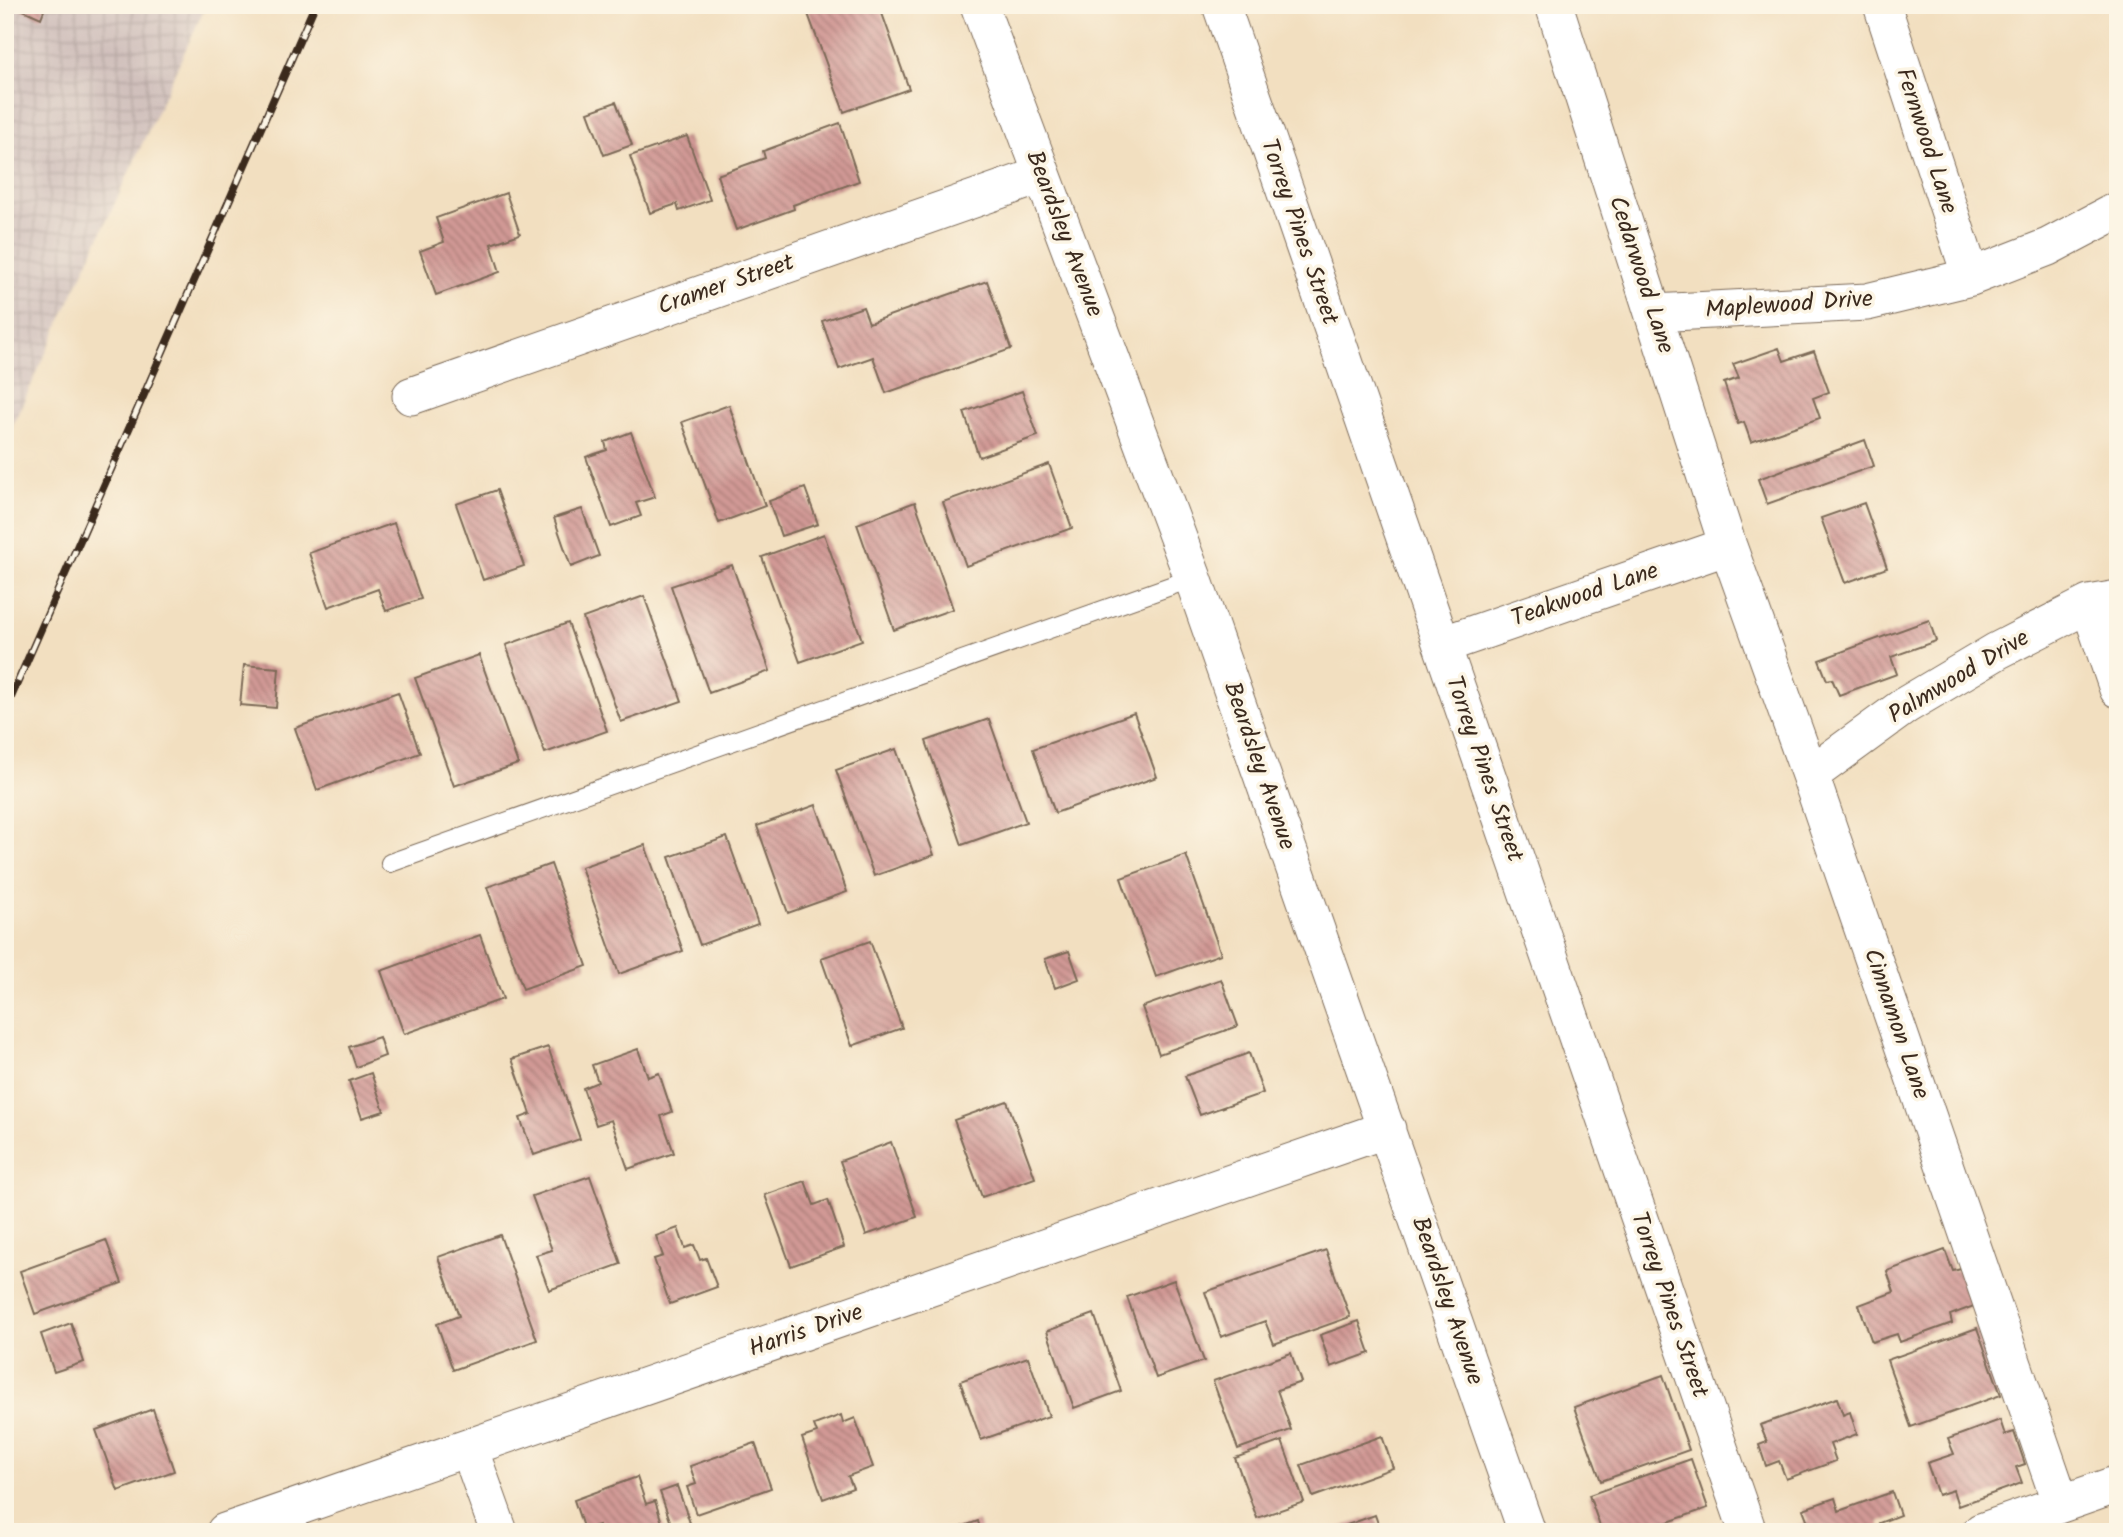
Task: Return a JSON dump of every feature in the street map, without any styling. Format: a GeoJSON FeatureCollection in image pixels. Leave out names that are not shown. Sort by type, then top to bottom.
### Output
{"type":"FeatureCollection","features":[{"type":"Feature","properties":{"kind":"street","name":"Beardsley Avenue"},"geometry":{"type":"LineString","coordinates":[[979,5],[1193,578],[1527,1532]]}},
{"type":"Feature","properties":{"kind":"street","name":"Torrey Pines Street"},"geometry":{"type":"LineString","coordinates":[[1221,5],[1748,1532]]}},
{"type":"Feature","properties":{"kind":"street","name":"Cedarwood Lane"},"geometry":{"type":"LineString","coordinates":[[1554,5],[1728,546]]}},
{"type":"Feature","properties":{"kind":"street","name":"Fernwood Lane"},"geometry":{"type":"LineString","coordinates":[[1882,5],[1971,278]]}},
{"type":"Feature","properties":{"kind":"street","name":"Cramer Street"},"geometry":{"type":"LineString","coordinates":[[411,396],[1042,175]]}},
{"type":"Feature","properties":{"kind":"street","name":"Maplewood Drive"},"geometry":{"type":"LineString","coordinates":[[1654,313],[1867,302],[1971,278],[2048,247],[2118,210]]}},
{"type":"Feature","properties":{"kind":"street","name":"Teakwood Lane"},"geometry":{"type":"LineString","coordinates":[[1442,645],[1728,546]]}},
{"type":"Feature","properties":{"kind":"street","name":"Cinnamon Lane"},"geometry":{"type":"LineString","coordinates":[[1728,546],[1810,775],[2061,1504]]}},
{"type":"Feature","properties":{"kind":"street","name":"Palmwood Drive"},"geometry":{"type":"LineString","coordinates":[[1810,775],[1906,705],[1997,651],[2103,602]]}},
{"type":"Feature","properties":{"kind":"street"},"geometry":{"type":"LineString","coordinates":[[2103,602],[2118,689]]}},
{"type":"Feature","properties":{"kind":"street","name":"Harris Drive"},"geometry":{"type":"LineString","coordinates":[[225,1532],[1387,1129]]}},
{"type":"Feature","properties":{"kind":"street"},"geometry":{"type":"LineString","coordinates":[[469,1448],[499,1532]]}},
{"type":"Feature","properties":{"kind":"street"},"geometry":{"type":"LineString","coordinates":[[1981,1532],[2118,1484]]}},
{"type":"Feature","properties":{"kind":"lane"},"geometry":{"type":"LineString","coordinates":[[390,863],[1193,578]]}},
{"type":"Feature","properties":{"kind":"shaded area"},"geometry":{"type":"Polygon","coordinates":[[[5,5],[206,5],[5,442],[5,5]]]}},
{"type":"Feature","properties":{"kind":"building"},"geometry":{"type":"Polygon","coordinates":[[[12,5],[46,5],[41,18],[12,5]]]}},
{"type":"Feature","properties":{"kind":"building"},"geometry":{"type":"Polygon","coordinates":[[[824,5],[871,5],[872,8],[879,5],[909,89],[844,112],[807,11],[824,5]]]}},
{"type":"Feature","properties":{"kind":"building"},"geometry":{"type":"Polygon","coordinates":[[[616,102],[632,145],[604,155],[588,112],[616,102]]]}},
{"type":"Feature","properties":{"kind":"building"},"geometry":{"type":"Polygon","coordinates":[[[840,123],[859,181],[793,205],[794,209],[736,230],[717,175],[765,158],[763,151],[840,123]]]}},
{"type":"Feature","properties":{"kind":"building"},"geometry":{"type":"Polygon","coordinates":[[[687,136],[710,200],[679,211],[677,204],[650,213],[630,156],[687,136]]]}},
{"type":"Feature","properties":{"kind":"building"},"geometry":{"type":"Polygon","coordinates":[[[506,193],[520,234],[491,244],[500,272],[436,295],[420,251],[444,242],[436,218],[506,193]]]}},
{"type":"Feature","properties":{"kind":"building"},"geometry":{"type":"Polygon","coordinates":[[[987,281],[1011,349],[886,393],[873,357],[839,369],[822,321],[863,307],[869,323],[987,281]]]}},
{"type":"Feature","properties":{"kind":"building"},"geometry":{"type":"Polygon","coordinates":[[[1779,348],[1784,361],[1814,351],[1829,392],[1813,398],[1820,418],[1751,442],[1744,422],[1738,424],[1724,383],[1739,378],[1733,364],[1779,348]]]}},
{"type":"Feature","properties":{"kind":"building"},"geometry":{"type":"Polygon","coordinates":[[[1022,391],[1038,436],[979,457],[964,412],[1022,391]]]}},
{"type":"Feature","properties":{"kind":"building"},"geometry":{"type":"Polygon","coordinates":[[[729,405],[765,506],[719,523],[682,422],[729,405]]]}},
{"type":"Feature","properties":{"kind":"building"},"geometry":{"type":"Polygon","coordinates":[[[631,432],[655,497],[636,503],[641,516],[611,527],[586,457],[607,450],[605,442],[631,432]]]}},
{"type":"Feature","properties":{"kind":"building"},"geometry":{"type":"Polygon","coordinates":[[[1865,440],[1874,466],[1767,504],[1758,479],[1865,440]]]}},
{"type":"Feature","properties":{"kind":"building"},"geometry":{"type":"Polygon","coordinates":[[[1049,464],[1072,528],[966,566],[943,502],[1049,464]]]}},
{"type":"Feature","properties":{"kind":"building"},"geometry":{"type":"Polygon","coordinates":[[[805,488],[818,524],[781,536],[769,501],[805,488]]]}},
{"type":"Feature","properties":{"kind":"building"},"geometry":{"type":"Polygon","coordinates":[[[497,490],[524,566],[483,580],[456,504],[497,490]]]}},
{"type":"Feature","properties":{"kind":"building"},"geometry":{"type":"Polygon","coordinates":[[[915,502],[953,609],[894,630],[857,524],[915,502]]]}},
{"type":"Feature","properties":{"kind":"building"},"geometry":{"type":"Polygon","coordinates":[[[1864,503],[1887,568],[1845,583],[1821,518],[1864,503]]]}},
{"type":"Feature","properties":{"kind":"building"},"geometry":{"type":"Polygon","coordinates":[[[582,509],[599,556],[571,567],[554,518],[582,509]]]}},
{"type":"Feature","properties":{"kind":"building"},"geometry":{"type":"Polygon","coordinates":[[[394,523],[421,599],[386,611],[378,589],[328,607],[309,553],[394,523]]]}},
{"type":"Feature","properties":{"kind":"building"},"geometry":{"type":"Polygon","coordinates":[[[824,534],[862,640],[800,662],[762,557],[824,534]]]}},
{"type":"Feature","properties":{"kind":"building"},"geometry":{"type":"Polygon","coordinates":[[[732,565],[770,671],[709,693],[671,586],[732,565]]]}},
{"type":"Feature","properties":{"kind":"building"},"geometry":{"type":"Polygon","coordinates":[[[644,596],[682,701],[621,722],[583,618],[644,596]]]}},
{"type":"Feature","properties":{"kind":"building"},"geometry":{"type":"Polygon","coordinates":[[[1929,620],[1936,641],[1891,657],[1897,674],[1839,695],[1832,679],[1827,680],[1819,660],[1929,620]]]}},
{"type":"Feature","properties":{"kind":"building"},"geometry":{"type":"Polygon","coordinates":[[[568,623],[607,731],[545,753],[506,645],[568,623]]]}},
{"type":"Feature","properties":{"kind":"building"},"geometry":{"type":"Polygon","coordinates":[[[479,655],[518,764],[454,786],[415,678],[479,655]]]}},
{"type":"Feature","properties":{"kind":"building"},"geometry":{"type":"Polygon","coordinates":[[[244,665],[279,668],[276,708],[240,705],[244,665]]]}},
{"type":"Feature","properties":{"kind":"building"},"geometry":{"type":"Polygon","coordinates":[[[398,692],[420,753],[317,790],[295,728],[398,692]]]}},
{"type":"Feature","properties":{"kind":"building"},"geometry":{"type":"Polygon","coordinates":[[[1134,713],[1157,777],[1055,813],[1033,749],[1134,713]]]}},
{"type":"Feature","properties":{"kind":"building"},"geometry":{"type":"Polygon","coordinates":[[[989,719],[1026,822],[962,845],[926,741],[989,719]]]}},
{"type":"Feature","properties":{"kind":"building"},"geometry":{"type":"Polygon","coordinates":[[[896,749],[934,855],[874,876],[836,770],[896,749]]]}},
{"type":"Feature","properties":{"kind":"building"},"geometry":{"type":"Polygon","coordinates":[[[816,805],[847,892],[788,913],[757,826],[816,805]]]}},
{"type":"Feature","properties":{"kind":"building"},"geometry":{"type":"Polygon","coordinates":[[[727,837],[758,924],[700,945],[669,857],[727,837]]]}},
{"type":"Feature","properties":{"kind":"building"},"geometry":{"type":"Polygon","coordinates":[[[645,845],[683,951],[619,974],[581,867],[645,845]]]}},
{"type":"Feature","properties":{"kind":"building"},"geometry":{"type":"Polygon","coordinates":[[[1186,855],[1221,954],[1156,977],[1121,878],[1186,855]]]}},
{"type":"Feature","properties":{"kind":"building"},"geometry":{"type":"Polygon","coordinates":[[[551,864],[587,966],[523,989],[487,887],[551,864]]]}},
{"type":"Feature","properties":{"kind":"building"},"geometry":{"type":"Polygon","coordinates":[[[480,935],[503,999],[404,1034],[381,971],[480,935]]]}},
{"type":"Feature","properties":{"kind":"building"},"geometry":{"type":"Polygon","coordinates":[[[870,941],[902,1028],[852,1046],[821,958],[870,941]]]}},
{"type":"Feature","properties":{"kind":"building"},"geometry":{"type":"Polygon","coordinates":[[[1069,951],[1079,979],[1055,988],[1045,959],[1069,951]]]}},
{"type":"Feature","properties":{"kind":"building"},"geometry":{"type":"Polygon","coordinates":[[[1221,979],[1238,1026],[1159,1054],[1142,1007],[1221,979]]]}},
{"type":"Feature","properties":{"kind":"building"},"geometry":{"type":"Polygon","coordinates":[[[379,1037],[385,1056],[356,1067],[349,1047],[379,1037]]]}},
{"type":"Feature","properties":{"kind":"building"},"geometry":{"type":"Polygon","coordinates":[[[548,1047],[580,1139],[534,1155],[520,1118],[531,1114],[512,1059],[548,1047]]]}},
{"type":"Feature","properties":{"kind":"building"},"geometry":{"type":"Polygon","coordinates":[[[638,1049],[648,1077],[659,1073],[672,1112],[661,1116],[674,1153],[628,1169],[611,1120],[596,1125],[583,1088],[598,1082],[592,1065],[638,1049]]]}},
{"type":"Feature","properties":{"kind":"building"},"geometry":{"type":"Polygon","coordinates":[[[1249,1053],[1263,1093],[1200,1115],[1185,1076],[1249,1053]]]}},
{"type":"Feature","properties":{"kind":"building"},"geometry":{"type":"Polygon","coordinates":[[[371,1073],[384,1111],[362,1118],[349,1081],[371,1073]]]}},
{"type":"Feature","properties":{"kind":"building"},"geometry":{"type":"Polygon","coordinates":[[[1007,1101],[1035,1178],[982,1197],[954,1120],[1007,1101]]]}},
{"type":"Feature","properties":{"kind":"building"},"geometry":{"type":"Polygon","coordinates":[[[891,1142],[917,1217],[866,1235],[840,1161],[891,1142]]]}},
{"type":"Feature","properties":{"kind":"building"},"geometry":{"type":"Polygon","coordinates":[[[590,1176],[621,1264],[549,1290],[536,1255],[552,1250],[532,1196],[590,1176]]]}},
{"type":"Feature","properties":{"kind":"building"},"geometry":{"type":"Polygon","coordinates":[[[805,1181],[814,1205],[828,1200],[844,1247],[791,1266],[765,1195],[805,1181]]]}},
{"type":"Feature","properties":{"kind":"building"},"geometry":{"type":"Polygon","coordinates":[[[678,1228],[685,1248],[694,1245],[700,1260],[706,1258],[717,1287],[670,1304],[654,1259],[663,1256],[656,1236],[678,1228]]]}},
{"type":"Feature","properties":{"kind":"building"},"geometry":{"type":"Polygon","coordinates":[[[500,1235],[537,1340],[453,1370],[437,1324],[459,1316],[438,1257],[500,1235]]]}},
{"type":"Feature","properties":{"kind":"building"},"geometry":{"type":"Polygon","coordinates":[[[106,1240],[122,1283],[35,1314],[20,1271],[106,1240]]]}},
{"type":"Feature","properties":{"kind":"building"},"geometry":{"type":"Polygon","coordinates":[[[1326,1250],[1350,1317],[1274,1344],[1265,1321],[1221,1337],[1205,1292],[1326,1250]]]}},
{"type":"Feature","properties":{"kind":"building"},"geometry":{"type":"Polygon","coordinates":[[[1945,1250],[1953,1271],[1961,1269],[1974,1306],[1950,1315],[1952,1323],[1900,1342],[1897,1334],[1872,1342],[1859,1305],[1894,1292],[1887,1271],[1945,1250]]]}},
{"type":"Feature","properties":{"kind":"building"},"geometry":{"type":"Polygon","coordinates":[[[1174,1280],[1204,1361],[1156,1378],[1127,1297],[1174,1280]]]}},
{"type":"Feature","properties":{"kind":"building"},"geometry":{"type":"Polygon","coordinates":[[[1094,1314],[1121,1391],[1074,1408],[1047,1331],[1094,1314]]]}},
{"type":"Feature","properties":{"kind":"building"},"geometry":{"type":"Polygon","coordinates":[[[1359,1321],[1370,1353],[1331,1367],[1320,1335],[1359,1321]]]}},
{"type":"Feature","properties":{"kind":"building"},"geometry":{"type":"Polygon","coordinates":[[[71,1323],[84,1362],[54,1372],[41,1334],[71,1323]]]}},
{"type":"Feature","properties":{"kind":"building"},"geometry":{"type":"Polygon","coordinates":[[[1977,1328],[2001,1395],[1911,1427],[1887,1360],[1977,1328]]]}},
{"type":"Feature","properties":{"kind":"building"},"geometry":{"type":"Polygon","coordinates":[[[1291,1353],[1301,1382],[1277,1390],[1291,1430],[1238,1449],[1213,1381],[1291,1353]]]}},
{"type":"Feature","properties":{"kind":"building"},"geometry":{"type":"Polygon","coordinates":[[[1028,1357],[1049,1416],[981,1440],[960,1381],[1028,1357]]]}},
{"type":"Feature","properties":{"kind":"building"},"geometry":{"type":"Polygon","coordinates":[[[1663,1375],[1689,1450],[1601,1481],[1574,1407],[1663,1375]]]}},
{"type":"Feature","properties":{"kind":"building"},"geometry":{"type":"Polygon","coordinates":[[[1837,1398],[1843,1415],[1850,1412],[1857,1434],[1830,1444],[1836,1461],[1786,1479],[1779,1461],[1766,1466],[1759,1445],[1767,1442],[1760,1425],[1837,1398]]]}},
{"type":"Feature","properties":{"kind":"building"},"geometry":{"type":"Polygon","coordinates":[[[153,1409],[174,1471],[118,1491],[96,1430],[153,1409]]]}},
{"type":"Feature","properties":{"kind":"building"},"geometry":{"type":"Polygon","coordinates":[[[841,1415],[843,1423],[855,1418],[873,1467],[848,1476],[853,1488],[823,1499],[802,1438],[817,1433],[814,1425],[841,1415]]]}},
{"type":"Feature","properties":{"kind":"building"},"geometry":{"type":"Polygon","coordinates":[[[2000,1420],[2005,1435],[2014,1432],[2025,1464],[2016,1467],[2022,1483],[1958,1506],[1953,1490],[1938,1495],[1927,1463],[1954,1454],[1948,1439],[2000,1420]]]}},
{"type":"Feature","properties":{"kind":"building"},"geometry":{"type":"Polygon","coordinates":[[[1382,1436],[1393,1468],[1313,1497],[1301,1465],[1382,1436]]]}},
{"type":"Feature","properties":{"kind":"building"},"geometry":{"type":"Polygon","coordinates":[[[1282,1441],[1304,1502],[1257,1518],[1235,1458],[1282,1441]]]}},
{"type":"Feature","properties":{"kind":"building"},"geometry":{"type":"Polygon","coordinates":[[[755,1443],[771,1488],[696,1514],[687,1487],[696,1484],[690,1466],[755,1443]]]}},
{"type":"Feature","properties":{"kind":"building"},"geometry":{"type":"Polygon","coordinates":[[[1691,1459],[1708,1508],[1640,1532],[1602,1532],[1589,1495],[1691,1459]]]}},
{"type":"Feature","properties":{"kind":"building"},"geometry":{"type":"Polygon","coordinates":[[[637,1477],[646,1504],[655,1501],[665,1532],[600,1532],[598,1525],[584,1530],[574,1500],[637,1477]]]}},
{"type":"Feature","properties":{"kind":"building"},"geometry":{"type":"Polygon","coordinates":[[[677,1486],[690,1523],[673,1529],[660,1492],[677,1486]]]}},
{"type":"Feature","properties":{"kind":"building"},"geometry":{"type":"Polygon","coordinates":[[[1892,1492],[1900,1515],[1879,1523],[1882,1532],[1791,1532],[1790,1529],[1808,1522],[1803,1509],[1835,1498],[1839,1511],[1892,1492]]]}},
{"type":"Feature","properties":{"kind":"building"},"geometry":{"type":"Polygon","coordinates":[[[1375,1515],[1381,1532],[1330,1532],[1330,1531],[1375,1515]]]}},
{"type":"Feature","properties":{"kind":"building"},"geometry":{"type":"Polygon","coordinates":[[[978,1521],[981,1532],[950,1532],[950,1531],[978,1521]]]}},
{"type":"Feature","properties":{"kind":"railway"},"geometry":{"type":"LineString","coordinates":[[5,711],[315,5]]}}]}
